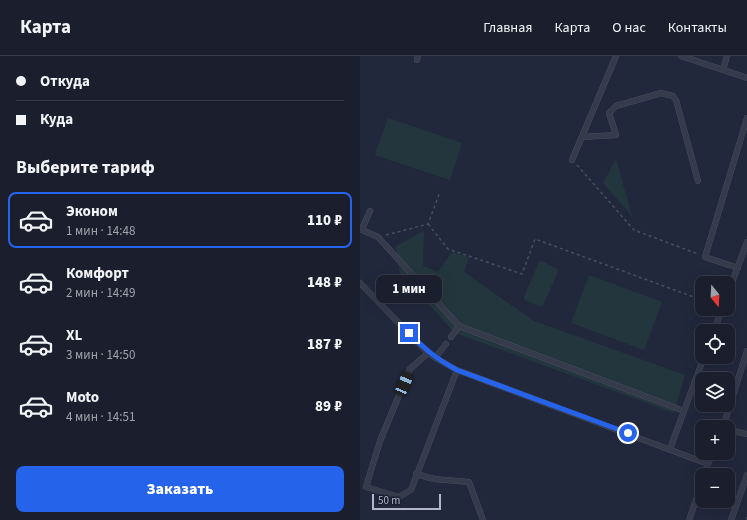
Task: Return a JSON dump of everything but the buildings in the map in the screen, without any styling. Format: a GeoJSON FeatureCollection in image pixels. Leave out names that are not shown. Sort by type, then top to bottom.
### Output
{"type":"FeatureCollection","features":[{"type":"Feature","properties":{"kind":"lane"},"geometry":{"type":"LineString","coordinates":[[572,160],[616,56]]}},
{"type":"Feature","properties":{"kind":"lane"},"geometry":{"type":"LineString","coordinates":[[682,56],[747,78]]}},
{"type":"Feature","properties":{"kind":"lane"},"geometry":{"type":"LineString","coordinates":[[723,70],[727,56]]}},
{"type":"Feature","properties":{"kind":"lane"},"geometry":{"type":"LineString","coordinates":[[582,137],[616,135],[609,113],[616,106],[661,93],[673,96],[676,100],[698,181]]}},
{"type":"Feature","properties":{"kind":"lane"},"geometry":{"type":"LineString","coordinates":[[738,268],[706,257],[747,118]]}},
{"type":"Feature","properties":{"kind":"lane"},"geometry":{"type":"LineString","coordinates":[[370,211],[361,229],[378,237],[459,326],[684,411]]}},
{"type":"Feature","properties":{"kind":"lane"},"geometry":{"type":"LineString","coordinates":[[735,276],[747,242]]}},
{"type":"Feature","properties":{"kind":"lane"},"geometry":{"type":"LineString","coordinates":[[360,283],[428,352],[435,358],[457,370],[708,464]]}},
{"type":"Feature","properties":{"kind":"lane"},"geometry":{"type":"LineString","coordinates":[[451,337],[459,326]]}},
{"type":"Feature","properties":{"kind":"lane"},"geometry":{"type":"LineString","coordinates":[[435,358],[446,344]]}},
{"type":"Feature","properties":{"kind":"lane"},"geometry":{"type":"LineString","coordinates":[[726,420],[747,351]]}},
{"type":"Feature","properties":{"kind":"lane"},"geometry":{"type":"LineString","coordinates":[[428,352],[410,369],[380,441],[366,487],[399,497],[411,490],[457,370]]}},
{"type":"Feature","properties":{"kind":"lane"},"geometry":{"type":"LineString","coordinates":[[670,449],[701,364]]}},
{"type":"Feature","properties":{"kind":"lane"},"geometry":{"type":"LineString","coordinates":[[735,431],[747,434]]}},
{"type":"Feature","properties":{"kind":"lane"},"geometry":{"type":"LineString","coordinates":[[707,468],[710,460]]}},
{"type":"Feature","properties":{"kind":"lane"},"geometry":{"type":"LineString","coordinates":[[416,474],[434,479],[468,482],[483,520]]}},
{"type":"Feature","properties":{"kind":"lane"},"geometry":{"type":"LineString","coordinates":[[731,520],[747,474]]}},
{"type":"Feature","properties":{"kind":"lane"},"geometry":{"type":"LineString","coordinates":[[689,520],[695,503]]}},
{"type":"Feature","properties":{"kind":"path"},"geometry":{"type":"LineString","coordinates":[[572,160],[634,230],[706,257]]}},
{"type":"Feature","properties":{"kind":"path"},"geometry":{"type":"LineString","coordinates":[[428,224],[440,192]]}},
{"type":"Feature","properties":{"kind":"path"},"geometry":{"type":"LineString","coordinates":[[378,237],[428,224]]}},
{"type":"Feature","properties":{"kind":"path"},"geometry":{"type":"LineString","coordinates":[[428,224],[448,249],[522,274],[535,239],[695,297]]}},
{"type":"Feature","properties":{"kind":"shaded area"},"geometry":{"type":"Polygon","coordinates":[[[388,118],[462,143],[450,180],[375,155],[388,118]]]}},
{"type":"Feature","properties":{"kind":"shaded area"},"geometry":{"type":"Polygon","coordinates":[[[616,159],[632,216],[603,183],[616,159]]]}},
{"type":"Feature","properties":{"kind":"shaded area"},"geometry":{"type":"Polygon","coordinates":[[[424,231],[423,266],[438,272],[452,252],[469,257],[464,272],[534,321],[685,375],[674,413],[455,333],[400,273],[396,246],[424,231]]]}},
{"type":"Feature","properties":{"kind":"shaded area"},"geometry":{"type":"Polygon","coordinates":[[[542,261],[558,271],[543,306],[540,307],[525,300],[524,297],[539,262],[542,261]]]}},
{"type":"Feature","properties":{"kind":"shaded area"},"geometry":{"type":"Polygon","coordinates":[[[589,275],[662,302],[644,350],[571,323],[589,275]]]}},
{"type":"Feature","properties":{"kind":"route"},"geometry":{"type":"LineString","coordinates":[[409,333],[428,352],[457,370],[628,433]]}}]}
